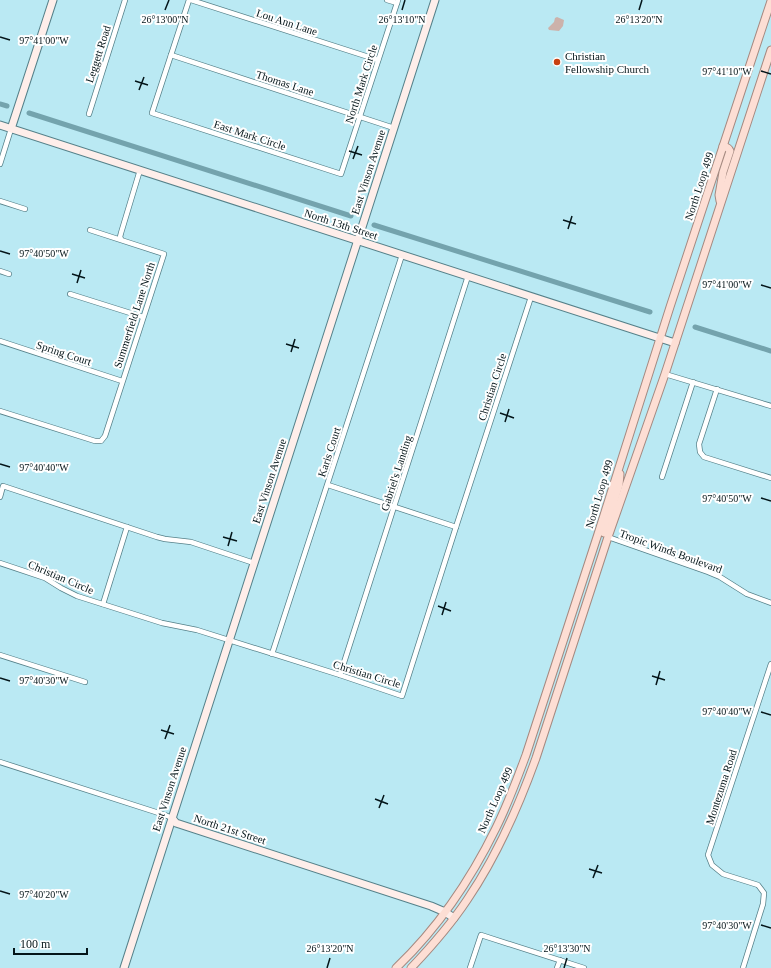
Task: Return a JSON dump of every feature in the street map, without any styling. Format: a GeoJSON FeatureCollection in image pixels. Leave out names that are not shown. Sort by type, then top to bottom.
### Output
{"type":"FeatureCollection","features":[{"type":"Feature","properties":{"kind":"main road","name":"North Loop 499"},"geometry":{"type":"LineString","coordinates":[[396,968],[421,942],[458,895],[497,827],[515,786],[771,1]]}},
{"type":"Feature","properties":{"kind":"main road","name":"North Loop 499"},"geometry":{"type":"LineString","coordinates":[[411,968],[429,949],[467,901],[506,832],[525,790],[608,537],[665,374],[771,50]]}},
{"type":"Feature","properties":{"kind":"main road"},"geometry":{"type":"LineString","coordinates":[[720,207],[719,195],[721,182],[730,151],[727,147],[723,146]]}},
{"type":"Feature","properties":{"kind":"main road"},"geometry":{"type":"LineString","coordinates":[[608,537],[604,533],[619,485],[622,458]]}},
{"type":"Feature","properties":{"kind":"street"},"geometry":{"type":"LineString","coordinates":[[0,164],[53,0]]}},
{"type":"Feature","properties":{"kind":"street","name":"Leggett Road"},"geometry":{"type":"LineString","coordinates":[[89,114],[125,0]]}},
{"type":"Feature","properties":{"kind":"street"},"geometry":{"type":"LineString","coordinates":[[171,56],[190,0]]}},
{"type":"Feature","properties":{"kind":"street","name":"Lou Ann Lane"},"geometry":{"type":"LineString","coordinates":[[190,0],[378,60]]}},
{"type":"Feature","properties":{"kind":"street"},"geometry":{"type":"LineString","coordinates":[[387,0],[397,2]]}},
{"type":"Feature","properties":{"kind":"street","name":"East Vinson Avenue"},"geometry":{"type":"LineString","coordinates":[[124,968],[435,0]]}},
{"type":"Feature","properties":{"kind":"street","name":"North Mark Circle"},"geometry":{"type":"LineString","coordinates":[[341,174],[397,2]]}},
{"type":"Feature","properties":{"kind":"street","name":"East Mark Circle"},"geometry":{"type":"LineString","coordinates":[[171,56],[152,112],[341,174]]}},
{"type":"Feature","properties":{"kind":"street","name":"Thomas Lane"},"geometry":{"type":"LineString","coordinates":[[171,56],[394,128]]}},
{"type":"Feature","properties":{"kind":"street","name":"North 13th Street"},"geometry":{"type":"LineString","coordinates":[[0,125],[675,343]]}},
{"type":"Feature","properties":{"kind":"street"},"geometry":{"type":"LineString","coordinates":[[90,230],[121,239],[121,233],[140,170]]}},
{"type":"Feature","properties":{"kind":"street"},"geometry":{"type":"LineString","coordinates":[[0,201],[25,209]]}},
{"type":"Feature","properties":{"kind":"street","name":"Summerfield Lane North"},"geometry":{"type":"LineString","coordinates":[[0,412],[86,439],[98,442],[103,439],[164,254],[121,239]]}},
{"type":"Feature","properties":{"kind":"street","name":"Karis Court"},"geometry":{"type":"LineString","coordinates":[[272,654],[402,255]]}},
{"type":"Feature","properties":{"kind":"street"},"geometry":{"type":"LineString","coordinates":[[0,271],[9,274]]}},
{"type":"Feature","properties":{"kind":"street","name":"Gabriel's Landing"},"geometry":{"type":"LineString","coordinates":[[340,675],[468,276]]}},
{"type":"Feature","properties":{"kind":"street"},"geometry":{"type":"LineString","coordinates":[[70,294],[143,317]]}},
{"type":"Feature","properties":{"kind":"street","name":"Christian Circle"},"geometry":{"type":"LineString","coordinates":[[0,563],[45,578],[77,596],[162,623],[197,630],[402,696],[531,297]]}},
{"type":"Feature","properties":{"kind":"street","name":"Spring Court"},"geometry":{"type":"LineString","coordinates":[[0,342],[122,381]]}},
{"type":"Feature","properties":{"kind":"street"},"geometry":{"type":"LineString","coordinates":[[665,374],[771,406]]}},
{"type":"Feature","properties":{"kind":"street"},"geometry":{"type":"LineString","coordinates":[[662,477],[693,382]]}},
{"type":"Feature","properties":{"kind":"street"},"geometry":{"type":"LineString","coordinates":[[717,389],[699,444],[700,452],[704,457],[771,478]]}},
{"type":"Feature","properties":{"kind":"street"},"geometry":{"type":"LineString","coordinates":[[328,485],[456,527]]}},
{"type":"Feature","properties":{"kind":"street"},"geometry":{"type":"LineString","coordinates":[[0,497],[4,486],[165,539],[191,542],[254,563]]}},
{"type":"Feature","properties":{"kind":"street"},"geometry":{"type":"LineString","coordinates":[[102,604],[127,527]]}},
{"type":"Feature","properties":{"kind":"street","name":"Tropic Winds Boulevard"},"geometry":{"type":"LineString","coordinates":[[608,537],[708,572],[720,577],[747,594],[771,603]]}},
{"type":"Feature","properties":{"kind":"street"},"geometry":{"type":"LineString","coordinates":[[0,655],[85,682]]}},
{"type":"Feature","properties":{"kind":"street","name":"Montezuma Road"},"geometry":{"type":"LineString","coordinates":[[743,968],[763,904],[764,893],[758,885],[723,874],[712,865],[708,855],[771,664]]}},
{"type":"Feature","properties":{"kind":"street","name":"North 21st Street"},"geometry":{"type":"LineString","coordinates":[[0,762],[165,815],[172,818],[176,823],[408,898],[445,912],[454,918]]}},
{"type":"Feature","properties":{"kind":"street"},"geometry":{"type":"LineString","coordinates":[[470,968],[481,934],[584,968]]}},
{"type":"Feature","properties":{"kind":"street"},"geometry":{"type":"LineString","coordinates":[[557,968],[560,960]]}},
{"type":"Feature","properties":{"kind":"shaded area"},"geometry":{"type":"Polygon","coordinates":[[[557,17],[564,20],[563,26],[559,31],[549,30],[548,28],[557,17]]]}},
{"type":"Feature","properties":{"kind":"waterway"},"geometry":{"type":"LineString","coordinates":[[0,104],[7,106]]}},
{"type":"Feature","properties":{"kind":"waterway"},"geometry":{"type":"LineString","coordinates":[[29,113],[351,216]]}},
{"type":"Feature","properties":{"kind":"waterway"},"geometry":{"type":"LineString","coordinates":[[374,225],[650,312]]}},
{"type":"Feature","properties":{"kind":"waterway"},"geometry":{"type":"LineString","coordinates":[[695,327],[771,351]]}},
{"type":"Feature","properties":{"kind":"place","name":"Christian Fellowship Church"},"geometry":{"type":"Point","coordinates":[557,62]}}]}
